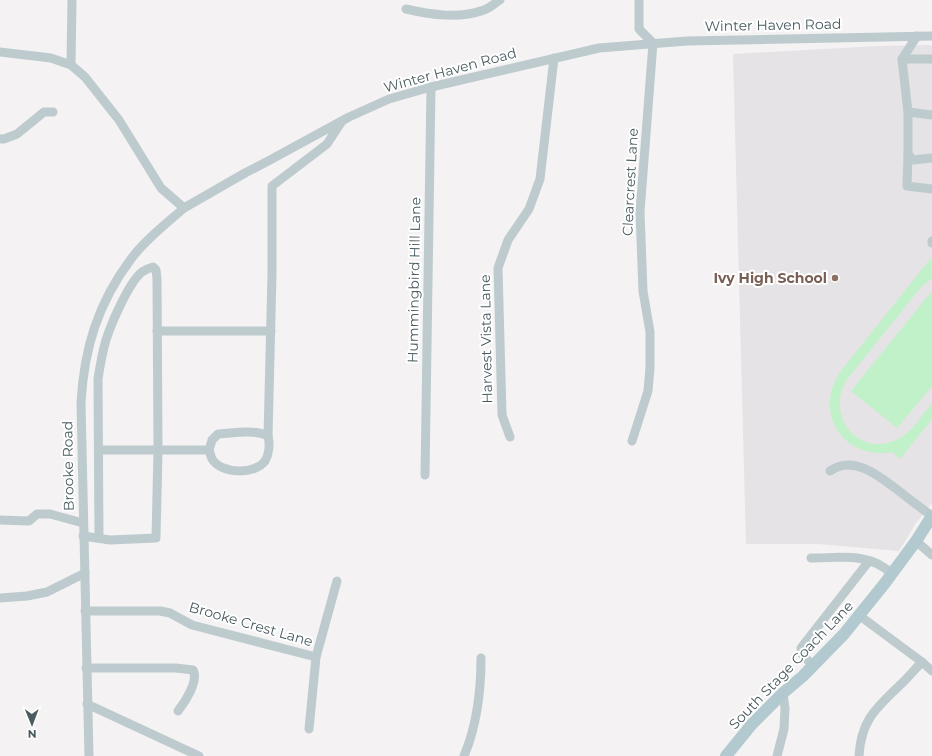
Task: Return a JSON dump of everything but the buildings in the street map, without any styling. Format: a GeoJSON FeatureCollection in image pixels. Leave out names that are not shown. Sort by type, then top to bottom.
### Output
{"type":"FeatureCollection","features":[{"type":"Feature","properties":{"kind":"main road","name":"South Stage Coach Lane"},"geometry":{"type":"LineString","coordinates":[[726,756],[752,724],[813,666],[860,616],[916,541],[932,516]]}},
{"type":"Feature","properties":{"kind":"street"},"geometry":{"type":"LineString","coordinates":[[71,66],[72,0]]}},
{"type":"Feature","properties":{"kind":"street"},"geometry":{"type":"LineString","coordinates":[[406,9],[432,15],[467,15],[486,10],[500,0]]}},
{"type":"Feature","properties":{"kind":"street"},"geometry":{"type":"LineString","coordinates":[[638,0],[639,29],[653,43]]}},
{"type":"Feature","properties":{"kind":"street"},"geometry":{"type":"LineString","coordinates":[[917,36],[902,59],[908,112],[907,186],[932,189]]}},
{"type":"Feature","properties":{"kind":"street","name":"Winter Haven Road"},"geometry":{"type":"LineString","coordinates":[[184,208],[343,120],[389,99],[431,86],[599,48],[687,41],[932,36]]}},
{"type":"Feature","properties":{"kind":"street","name":"Clearcrest Lane"},"geometry":{"type":"LineString","coordinates":[[632,441],[648,391],[650,368],[650,332],[643,291],[640,212],[653,43]]}},
{"type":"Feature","properties":{"kind":"street"},"geometry":{"type":"LineString","coordinates":[[0,52],[51,58],[71,66],[85,78],[119,120],[161,188],[184,208]]}},
{"type":"Feature","properties":{"kind":"street","name":"Harvest Vista Lane"},"geometry":{"type":"LineString","coordinates":[[510,437],[502,415],[498,268],[508,240],[529,209],[540,179],[554,58]]}},
{"type":"Feature","properties":{"kind":"street"},"geometry":{"type":"LineString","coordinates":[[902,59],[932,59]]}},
{"type":"Feature","properties":{"kind":"street","name":"Hummingbird Hill Lane"},"geometry":{"type":"LineString","coordinates":[[425,475],[431,86]]}},
{"type":"Feature","properties":{"kind":"street"},"geometry":{"type":"LineString","coordinates":[[0,139],[17,134],[44,112],[52,112]]}},
{"type":"Feature","properties":{"kind":"street"},"geometry":{"type":"LineString","coordinates":[[908,112],[932,115]]}},
{"type":"Feature","properties":{"kind":"street"},"geometry":{"type":"LineString","coordinates":[[268,436],[254,432],[218,434],[212,440],[209,450],[213,460],[220,466],[229,470],[243,471],[258,467],[265,460],[268,453],[272,186],[327,144],[343,120]]}},
{"type":"Feature","properties":{"kind":"street"},"geometry":{"type":"LineString","coordinates":[[908,154],[913,160],[932,158]]}},
{"type":"Feature","properties":{"kind":"street","name":"Brooke Road"},"geometry":{"type":"LineString","coordinates":[[89,756],[81,403],[82,381],[87,352],[96,322],[114,286],[132,258],[184,208]]}},
{"type":"Feature","properties":{"kind":"street"},"geometry":{"type":"LineString","coordinates":[[83,536],[110,540],[156,538],[158,451],[157,279],[156,270],[153,267],[141,272],[131,286],[114,319],[106,340],[100,364],[98,379],[99,538]]}},
{"type":"Feature","properties":{"kind":"street"},"geometry":{"type":"LineString","coordinates":[[157,331],[271,331]]}},
{"type":"Feature","properties":{"kind":"street"},"geometry":{"type":"LineString","coordinates":[[99,450],[209,450]]}},
{"type":"Feature","properties":{"kind":"street"},"geometry":{"type":"LineString","coordinates":[[830,471],[837,466],[858,466],[874,473],[932,516]]}},
{"type":"Feature","properties":{"kind":"street"},"geometry":{"type":"LineString","coordinates":[[0,520],[29,521],[38,514],[50,514],[83,523]]}},
{"type":"Feature","properties":{"kind":"street"},"geometry":{"type":"LineString","coordinates":[[916,541],[932,555]]}},
{"type":"Feature","properties":{"kind":"street"},"geometry":{"type":"LineString","coordinates":[[811,558],[860,558],[884,566],[892,574]]}},
{"type":"Feature","properties":{"kind":"street"},"geometry":{"type":"LineString","coordinates":[[813,666],[802,654],[801,648],[869,561]]}},
{"type":"Feature","properties":{"kind":"street"},"geometry":{"type":"LineString","coordinates":[[0,598],[27,596],[47,592],[85,573]]}},
{"type":"Feature","properties":{"kind":"street"},"geometry":{"type":"LineString","coordinates":[[309,729],[316,657],[337,581]]}},
{"type":"Feature","properties":{"kind":"street","name":"Brooke Crest Lane"},"geometry":{"type":"LineString","coordinates":[[85,611],[160,611],[192,624],[316,657]]}},
{"type":"Feature","properties":{"kind":"street"},"geometry":{"type":"LineString","coordinates":[[860,616],[932,671]]}},
{"type":"Feature","properties":{"kind":"street"},"geometry":{"type":"LineString","coordinates":[[464,756],[475,725],[481,683],[481,658]]}},
{"type":"Feature","properties":{"kind":"street"},"geometry":{"type":"LineString","coordinates":[[859,756],[859,743],[862,733],[866,723],[875,709],[922,662]]}},
{"type":"Feature","properties":{"kind":"street"},"geometry":{"type":"LineString","coordinates":[[86,668],[176,668],[193,670],[195,674],[193,684],[186,701],[178,711]]}},
{"type":"Feature","properties":{"kind":"street"},"geometry":{"type":"LineString","coordinates":[[778,756],[784,729],[785,708],[783,693]]}},
{"type":"Feature","properties":{"kind":"street"},"geometry":{"type":"LineString","coordinates":[[87,704],[199,756]]}},
{"type":"Feature","properties":{"kind":"shaded area","name":"Ivy High School"},"geometry":{"type":"Polygon","coordinates":[[[932,45],[932,503],[916,523],[899,551],[818,544],[746,544],[733,54],[878,46],[932,45]]]}},
{"type":"Feature","properties":{"kind":"green space"},"geometry":{"type":"Polygon","coordinates":[[[931,258],[932,278],[921,287],[848,378],[842,391],[840,405],[842,418],[848,429],[857,438],[869,443],[882,444],[902,437],[912,428],[932,403],[932,419],[900,459],[892,452],[875,453],[859,449],[847,441],[838,430],[832,417],[830,403],[832,388],[840,372],[931,258]]]}},
{"type":"Feature","properties":{"kind":"green space"},"geometry":{"type":"Polygon","coordinates":[[[932,291],[932,386],[897,428],[851,391],[932,291]]]}},
{"type":"Feature","properties":{"kind":"place","name":"Ivy High School"},"geometry":{"type":"Point","coordinates":[835,278]}}]}
